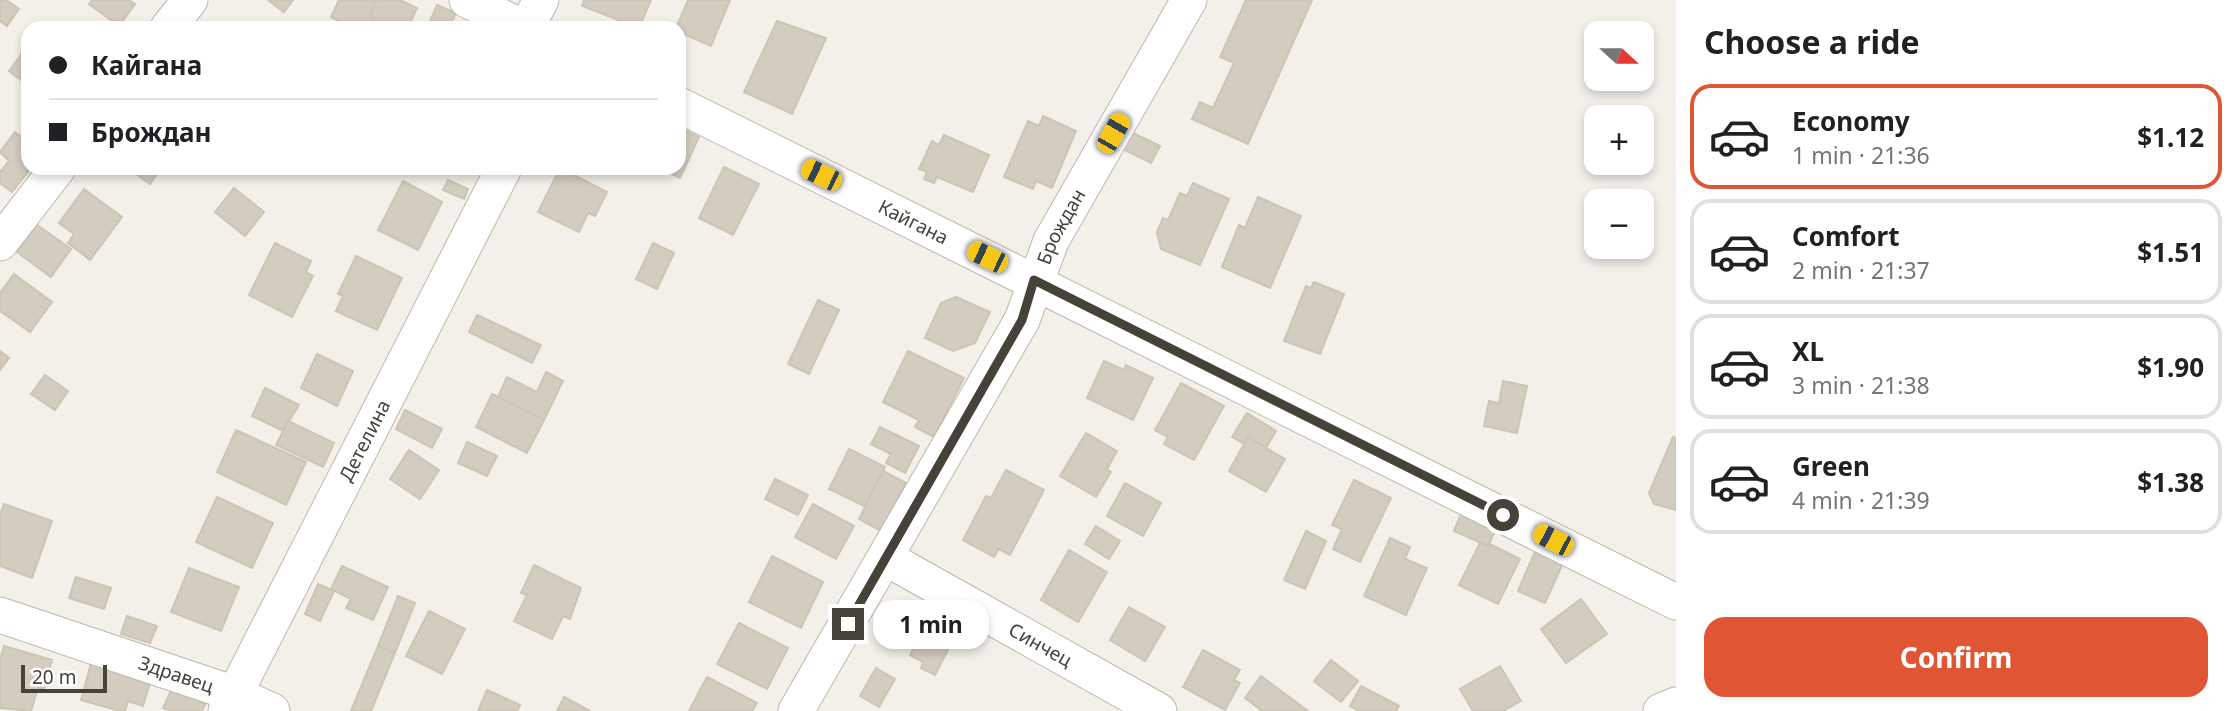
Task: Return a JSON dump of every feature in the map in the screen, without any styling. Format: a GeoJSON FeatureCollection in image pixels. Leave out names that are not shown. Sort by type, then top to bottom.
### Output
{"type":"FeatureCollection","features":[{"type":"Feature","properties":{"kind":"street"},"geometry":{"type":"LineString","coordinates":[[174,21],[190,0]]}},
{"type":"Feature","properties":{"kind":"street"},"geometry":{"type":"LineString","coordinates":[[467,0],[510,21]]}},
{"type":"Feature","properties":{"kind":"street"},"geometry":{"type":"LineString","coordinates":[[529,21],[541,0]]}},
{"type":"Feature","properties":{"kind":"street","name":"Брождан"},"geometry":{"type":"LineString","coordinates":[[796,711],[1022,320],[1034,280],[1051,242],[1189,0]]}},
{"type":"Feature","properties":{"kind":"street","name":"Кайгана"},"geometry":{"type":"LineString","coordinates":[[686,108],[1676,602]]}},
{"type":"Feature","properties":{"kind":"street"},"geometry":{"type":"LineString","coordinates":[[0,243],[53,175]]}},
{"type":"Feature","properties":{"kind":"street","name":"Детелина"},"geometry":{"type":"LineString","coordinates":[[231,703],[500,175]]}},
{"type":"Feature","properties":{"kind":"street","name":"Синчец"},"geometry":{"type":"LineString","coordinates":[[886,558],[1159,711]]}},
{"type":"Feature","properties":{"kind":"street","name":"Здравец"},"geometry":{"type":"LineString","coordinates":[[0,615],[231,703],[272,711]]}},
{"type":"Feature","properties":{"kind":"street"},"geometry":{"type":"LineString","coordinates":[[1661,711],[1676,705]]}},
{"type":"Feature","properties":{"kind":"building"},"geometry":{"type":"Polygon","coordinates":[[[0,0],[6,0],[19,9],[7,26],[0,21],[0,0]]]}},
{"type":"Feature","properties":{"kind":"building"},"geometry":{"type":"Polygon","coordinates":[[[92,0],[129,0],[135,4],[123,21],[112,21],[89,4],[92,0]]]}},
{"type":"Feature","properties":{"kind":"building"},"geometry":{"type":"Polygon","coordinates":[[[268,0],[293,0],[284,12],[268,0]]]}},
{"type":"Feature","properties":{"kind":"building"},"geometry":{"type":"Polygon","coordinates":[[[339,0],[377,1],[370,15],[374,17],[372,21],[339,21],[331,17],[339,0]]]}},
{"type":"Feature","properties":{"kind":"building"},"geometry":{"type":"Polygon","coordinates":[[[377,0],[400,0],[417,8],[411,21],[372,21],[374,17],[370,15],[377,0]]]}},
{"type":"Feature","properties":{"kind":"building"},"geometry":{"type":"Polygon","coordinates":[[[584,0],[651,0],[642,21],[621,21],[582,6],[584,0]]]}},
{"type":"Feature","properties":{"kind":"building"},"geometry":{"type":"Polygon","coordinates":[[[688,0],[730,0],[711,46],[686,35],[686,21],[679,21],[688,0]]]}},
{"type":"Feature","properties":{"kind":"building"},"geometry":{"type":"Polygon","coordinates":[[[1246,0],[1312,0],[1248,144],[1192,119],[1200,102],[1213,108],[1234,63],[1220,57],[1246,0]]]}},
{"type":"Feature","properties":{"kind":"building"},"geometry":{"type":"Polygon","coordinates":[[[437,5],[456,13],[452,21],[430,21],[437,5]]]}},
{"type":"Feature","properties":{"kind":"building"},"geometry":{"type":"Polygon","coordinates":[[[777,21],[826,38],[792,114],[744,92],[777,21]]]}},
{"type":"Feature","properties":{"kind":"building"},"geometry":{"type":"Polygon","coordinates":[[[21,55],[21,80],[9,71],[21,55]]]}},
{"type":"Feature","properties":{"kind":"building"},"geometry":{"type":"Polygon","coordinates":[[[1043,116],[1076,131],[1052,188],[1036,181],[1033,189],[1004,177],[1028,121],[1039,126],[1043,116]]]}},
{"type":"Feature","properties":{"kind":"building"},"geometry":{"type":"Polygon","coordinates":[[[686,131],[699,137],[686,165],[686,131]]]}},
{"type":"Feature","properties":{"kind":"building"},"geometry":{"type":"Polygon","coordinates":[[[15,132],[21,137],[21,175],[25,175],[12,192],[0,183],[0,172],[9,161],[0,152],[15,132]]]}},
{"type":"Feature","properties":{"kind":"building"},"geometry":{"type":"Polygon","coordinates":[[[1131,132],[1160,146],[1151,163],[1123,149],[1131,132]]]}},
{"type":"Feature","properties":{"kind":"building"},"geometry":{"type":"Polygon","coordinates":[[[944,135],[989,155],[973,192],[937,177],[934,183],[924,179],[927,172],[919,169],[932,141],[939,145],[944,135]]]}},
{"type":"Feature","properties":{"kind":"building"},"geometry":{"type":"Polygon","coordinates":[[[724,167],[759,184],[733,235],[699,218],[724,167]]]}},
{"type":"Feature","properties":{"kind":"building"},"geometry":{"type":"Polygon","coordinates":[[[138,175],[156,175],[150,184],[138,175]]]}},
{"type":"Feature","properties":{"kind":"building"},"geometry":{"type":"Polygon","coordinates":[[[556,175],[574,175],[607,192],[595,216],[588,213],[579,232],[538,212],[556,175]]]}},
{"type":"Feature","properties":{"kind":"building"},"geometry":{"type":"Polygon","coordinates":[[[448,180],[468,189],[464,199],[443,190],[448,180]]]}},
{"type":"Feature","properties":{"kind":"building"},"geometry":{"type":"Polygon","coordinates":[[[403,181],[442,202],[418,250],[378,230],[403,181]]]}},
{"type":"Feature","properties":{"kind":"building"},"geometry":{"type":"Polygon","coordinates":[[[1193,183],[1229,199],[1200,265],[1161,249],[1157,232],[1163,218],[1168,220],[1180,193],[1187,196],[1193,183]]]}},
{"type":"Feature","properties":{"kind":"building"},"geometry":{"type":"Polygon","coordinates":[[[234,188],[264,212],[245,236],[215,212],[234,188]]]}},
{"type":"Feature","properties":{"kind":"building"},"geometry":{"type":"Polygon","coordinates":[[[84,189],[122,217],[90,260],[68,243],[74,234],[59,223],[84,189]]]}},
{"type":"Feature","properties":{"kind":"building"},"geometry":{"type":"Polygon","coordinates":[[[1258,197],[1301,216],[1270,288],[1222,267],[1239,225],[1245,228],[1258,197]]]}},
{"type":"Feature","properties":{"kind":"building"},"geometry":{"type":"Polygon","coordinates":[[[36,224],[71,249],[51,277],[17,252],[36,224]]]}},
{"type":"Feature","properties":{"kind":"building"},"geometry":{"type":"Polygon","coordinates":[[[275,243],[311,261],[306,272],[313,276],[292,317],[249,295],[275,243]]]}},
{"type":"Feature","properties":{"kind":"building"},"geometry":{"type":"Polygon","coordinates":[[[653,243],[674,253],[657,289],[636,279],[653,243]]]}},
{"type":"Feature","properties":{"kind":"building"},"geometry":{"type":"Polygon","coordinates":[[[356,256],[402,278],[377,330],[336,311],[343,296],[338,294],[356,256]]]}},
{"type":"Feature","properties":{"kind":"building"},"geometry":{"type":"Polygon","coordinates":[[[14,274],[52,302],[30,332],[0,311],[0,293],[14,274]]]}},
{"type":"Feature","properties":{"kind":"building"},"geometry":{"type":"Polygon","coordinates":[[[1314,282],[1344,294],[1320,354],[1284,341],[1306,286],[1311,288],[1314,282]]]}},
{"type":"Feature","properties":{"kind":"building"},"geometry":{"type":"Polygon","coordinates":[[[956,297],[990,312],[975,343],[953,351],[925,338],[941,303],[956,297]]]}},
{"type":"Feature","properties":{"kind":"building"},"geometry":{"type":"Polygon","coordinates":[[[818,300],[839,310],[809,374],[788,364],[818,300]]]}},
{"type":"Feature","properties":{"kind":"building"},"geometry":{"type":"Polygon","coordinates":[[[477,315],[541,345],[532,363],[469,332],[477,315]]]}},
{"type":"Feature","properties":{"kind":"building"},"geometry":{"type":"Polygon","coordinates":[[[0,351],[9,358],[0,370],[0,351]]]}},
{"type":"Feature","properties":{"kind":"building"},"geometry":{"type":"Polygon","coordinates":[[[908,351],[964,378],[934,437],[915,427],[919,420],[883,402],[908,351]]]}},
{"type":"Feature","properties":{"kind":"building"},"geometry":{"type":"Polygon","coordinates":[[[317,354],[353,371],[337,406],[301,388],[317,354]]]}},
{"type":"Feature","properties":{"kind":"building"},"geometry":{"type":"Polygon","coordinates":[[[1104,361],[1124,370],[1126,365],[1153,378],[1133,420],[1087,398],[1104,361]]]}},
{"type":"Feature","properties":{"kind":"building"},"geometry":{"type":"Polygon","coordinates":[[[546,372],[563,381],[544,420],[498,397],[507,377],[537,392],[546,372]]]}},
{"type":"Feature","properties":{"kind":"building"},"geometry":{"type":"Polygon","coordinates":[[[45,375],[68,391],[55,410],[31,394],[45,375]]]}},
{"type":"Feature","properties":{"kind":"building"},"geometry":{"type":"Polygon","coordinates":[[[1503,381],[1527,386],[1517,433],[1484,426],[1489,401],[1499,403],[1503,381]]]}},
{"type":"Feature","properties":{"kind":"building"},"geometry":{"type":"Polygon","coordinates":[[[1181,383],[1224,406],[1194,460],[1164,444],[1168,437],[1155,430],[1181,383]]]}},
{"type":"Feature","properties":{"kind":"building"},"geometry":{"type":"Polygon","coordinates":[[[265,388],[299,405],[283,431],[252,416],[265,388]]]}},
{"type":"Feature","properties":{"kind":"building"},"geometry":{"type":"Polygon","coordinates":[[[492,394],[544,420],[527,453],[476,427],[492,394]]]}},
{"type":"Feature","properties":{"kind":"building"},"geometry":{"type":"Polygon","coordinates":[[[405,410],[442,429],[432,448],[396,429],[405,410]]]}},
{"type":"Feature","properties":{"kind":"building"},"geometry":{"type":"Polygon","coordinates":[[[1247,413],[1276,431],[1266,448],[1248,437],[1244,444],[1232,437],[1247,413]]]}},
{"type":"Feature","properties":{"kind":"building"},"geometry":{"type":"Polygon","coordinates":[[[288,421],[334,443],[323,467],[276,445],[288,421]]]}},
{"type":"Feature","properties":{"kind":"building"},"geometry":{"type":"Polygon","coordinates":[[[880,427],[919,446],[905,473],[886,463],[891,454],[871,444],[880,427]]]}},
{"type":"Feature","properties":{"kind":"building"},"geometry":{"type":"Polygon","coordinates":[[[236,430],[306,462],[286,505],[217,472],[236,430]]]}},
{"type":"Feature","properties":{"kind":"building"},"geometry":{"type":"Polygon","coordinates":[[[1086,433],[1117,451],[1107,469],[1111,472],[1096,497],[1060,476],[1086,433]]]}},
{"type":"Feature","properties":{"kind":"building"},"geometry":{"type":"Polygon","coordinates":[[[1248,437],[1285,459],[1266,492],[1229,471],[1248,437]]]}},
{"type":"Feature","properties":{"kind":"building"},"geometry":{"type":"Polygon","coordinates":[[[1673,437],[1676,438],[1676,510],[1654,504],[1649,493],[1673,437]]]}},
{"type":"Feature","properties":{"kind":"building"},"geometry":{"type":"Polygon","coordinates":[[[467,442],[497,456],[487,476],[458,463],[467,442]]]}},
{"type":"Feature","properties":{"kind":"building"},"geometry":{"type":"Polygon","coordinates":[[[849,449],[885,467],[866,507],[829,489],[849,449]]]}},
{"type":"Feature","properties":{"kind":"building"},"geometry":{"type":"Polygon","coordinates":[[[409,450],[439,470],[420,499],[390,479],[409,450]]]}},
{"type":"Feature","properties":{"kind":"building"},"geometry":{"type":"Polygon","coordinates":[[[1006,470],[1044,490],[1010,555],[999,549],[994,557],[963,540],[986,496],[991,498],[1006,470]]]}},
{"type":"Feature","properties":{"kind":"building"},"geometry":{"type":"Polygon","coordinates":[[[883,471],[906,483],[881,531],[859,519],[883,471]]]}},
{"type":"Feature","properties":{"kind":"building"},"geometry":{"type":"Polygon","coordinates":[[[775,479],[808,495],[798,515],[765,499],[775,479]]]}},
{"type":"Feature","properties":{"kind":"building"},"geometry":{"type":"Polygon","coordinates":[[[1354,480],[1391,498],[1360,562],[1333,549],[1342,529],[1332,525],[1354,480]]]}},
{"type":"Feature","properties":{"kind":"building"},"geometry":{"type":"Polygon","coordinates":[[[1125,483],[1161,503],[1143,536],[1107,516],[1125,483]]]}},
{"type":"Feature","properties":{"kind":"building"},"geometry":{"type":"Polygon","coordinates":[[[217,497],[273,523],[252,568],[196,542],[217,497]]]}},
{"type":"Feature","properties":{"kind":"building"},"geometry":{"type":"Polygon","coordinates":[[[4,504],[52,521],[32,578],[0,566],[0,515],[4,504]]]}},
{"type":"Feature","properties":{"kind":"building"},"geometry":{"type":"Polygon","coordinates":[[[813,504],[854,526],[836,559],[795,537],[813,504]]]}},
{"type":"Feature","properties":{"kind":"building"},"geometry":{"type":"Polygon","coordinates":[[[1462,511],[1497,527],[1488,546],[1454,531],[1462,511]]]}},
{"type":"Feature","properties":{"kind":"building"},"geometry":{"type":"Polygon","coordinates":[[[1096,526],[1120,541],[1109,559],[1085,544],[1096,526]]]}},
{"type":"Feature","properties":{"kind":"building"},"geometry":{"type":"Polygon","coordinates":[[[1306,531],[1326,541],[1305,589],[1284,580],[1306,531]]]}},
{"type":"Feature","properties":{"kind":"building"},"geometry":{"type":"Polygon","coordinates":[[[1390,538],[1410,547],[1405,559],[1427,568],[1406,615],[1364,596],[1390,538]]]}},
{"type":"Feature","properties":{"kind":"building"},"geometry":{"type":"Polygon","coordinates":[[[1480,543],[1488,546],[1490,544],[1520,559],[1498,604],[1459,585],[1480,543]]]}},
{"type":"Feature","properties":{"kind":"building"},"geometry":{"type":"Polygon","coordinates":[[[1536,549],[1564,561],[1545,603],[1518,591],[1536,549]]]}},
{"type":"Feature","properties":{"kind":"building"},"geometry":{"type":"Polygon","coordinates":[[[1069,550],[1107,572],[1078,622],[1041,600],[1069,550]]]}},
{"type":"Feature","properties":{"kind":"building"},"geometry":{"type":"Polygon","coordinates":[[[772,556],[823,582],[801,628],[749,602],[772,556]]]}},
{"type":"Feature","properties":{"kind":"building"},"geometry":{"type":"Polygon","coordinates":[[[534,565],[581,588],[570,619],[563,616],[552,639],[514,621],[527,595],[521,593],[534,565]]]}},
{"type":"Feature","properties":{"kind":"building"},"geometry":{"type":"Polygon","coordinates":[[[342,566],[388,587],[373,620],[346,608],[351,599],[331,589],[342,566]]]}},
{"type":"Feature","properties":{"kind":"building"},"geometry":{"type":"Polygon","coordinates":[[[189,568],[239,587],[221,631],[171,612],[189,568]]]}},
{"type":"Feature","properties":{"kind":"building"},"geometry":{"type":"Polygon","coordinates":[[[76,577],[111,588],[104,609],[69,598],[76,577]]]}},
{"type":"Feature","properties":{"kind":"building"},"geometry":{"type":"Polygon","coordinates":[[[318,584],[334,591],[320,621],[305,614],[318,584]]]}},
{"type":"Feature","properties":{"kind":"building"},"geometry":{"type":"Polygon","coordinates":[[[398,596],[415,603],[395,653],[378,646],[398,596]]]}},
{"type":"Feature","properties":{"kind":"building"},"geometry":{"type":"Polygon","coordinates":[[[1581,599],[1607,634],[1566,663],[1541,629],[1581,599]]]}},
{"type":"Feature","properties":{"kind":"building"},"geometry":{"type":"Polygon","coordinates":[[[1129,607],[1165,627],[1145,661],[1110,640],[1129,607]]]}},
{"type":"Feature","properties":{"kind":"building"},"geometry":{"type":"Polygon","coordinates":[[[429,611],[465,629],[442,674],[406,656],[429,611]]]}},
{"type":"Feature","properties":{"kind":"building"},"geometry":{"type":"Polygon","coordinates":[[[127,616],[157,626],[150,643],[121,634],[127,616]]]}},
{"type":"Feature","properties":{"kind":"building"},"geometry":{"type":"Polygon","coordinates":[[[739,623],[788,648],[767,689],[717,664],[739,623]]]}},
{"type":"Feature","properties":{"kind":"building"},"geometry":{"type":"Polygon","coordinates":[[[926,624],[954,638],[935,675],[921,668],[923,662],[910,655],[926,624]]]}},
{"type":"Feature","properties":{"kind":"building"},"geometry":{"type":"Polygon","coordinates":[[[4,646],[52,660],[44,689],[38,688],[31,711],[0,708],[0,660],[4,646]]]}},
{"type":"Feature","properties":{"kind":"building"},"geometry":{"type":"Polygon","coordinates":[[[378,646],[395,653],[371,711],[351,711],[378,646]]]}},
{"type":"Feature","properties":{"kind":"building"},"geometry":{"type":"Polygon","coordinates":[[[1203,650],[1240,670],[1234,680],[1240,683],[1225,710],[1183,687],[1203,650]]]}},
{"type":"Feature","properties":{"kind":"building"},"geometry":{"type":"Polygon","coordinates":[[[93,656],[153,673],[143,706],[128,701],[125,711],[120,711],[81,700],[93,656]]]}},
{"type":"Feature","properties":{"kind":"building"},"geometry":{"type":"Polygon","coordinates":[[[1331,660],[1358,681],[1341,702],[1314,681],[1331,660]]]}},
{"type":"Feature","properties":{"kind":"building"},"geometry":{"type":"Polygon","coordinates":[[[1500,666],[1521,701],[1503,711],[1473,711],[1460,689],[1500,666]]]}},
{"type":"Feature","properties":{"kind":"building"},"geometry":{"type":"Polygon","coordinates":[[[876,668],[895,679],[879,707],[860,696],[876,668]]]}},
{"type":"Feature","properties":{"kind":"building"},"geometry":{"type":"Polygon","coordinates":[[[1261,676],[1308,711],[1262,711],[1245,698],[1261,676]]]}},
{"type":"Feature","properties":{"kind":"building"},"geometry":{"type":"Polygon","coordinates":[[[707,677],[757,703],[752,711],[689,711],[707,677]]]}},
{"type":"Feature","properties":{"kind":"building"},"geometry":{"type":"Polygon","coordinates":[[[175,682],[208,697],[202,711],[171,711],[163,708],[175,682]]]}},
{"type":"Feature","properties":{"kind":"building"},"geometry":{"type":"Polygon","coordinates":[[[1361,686],[1399,706],[1396,711],[1359,711],[1350,706],[1361,686]]]}},
{"type":"Feature","properties":{"kind":"building"},"geometry":{"type":"Polygon","coordinates":[[[487,690],[520,705],[517,711],[478,711],[487,690]]]}},
{"type":"Feature","properties":{"kind":"building"},"geometry":{"type":"Polygon","coordinates":[[[564,697],[590,711],[557,711],[564,697]]]}},
{"type":"Feature","properties":{"kind":"route"},"geometry":{"type":"LineString","coordinates":[[848,624],[1022,320],[1034,280],[1503,515]]}}]}
